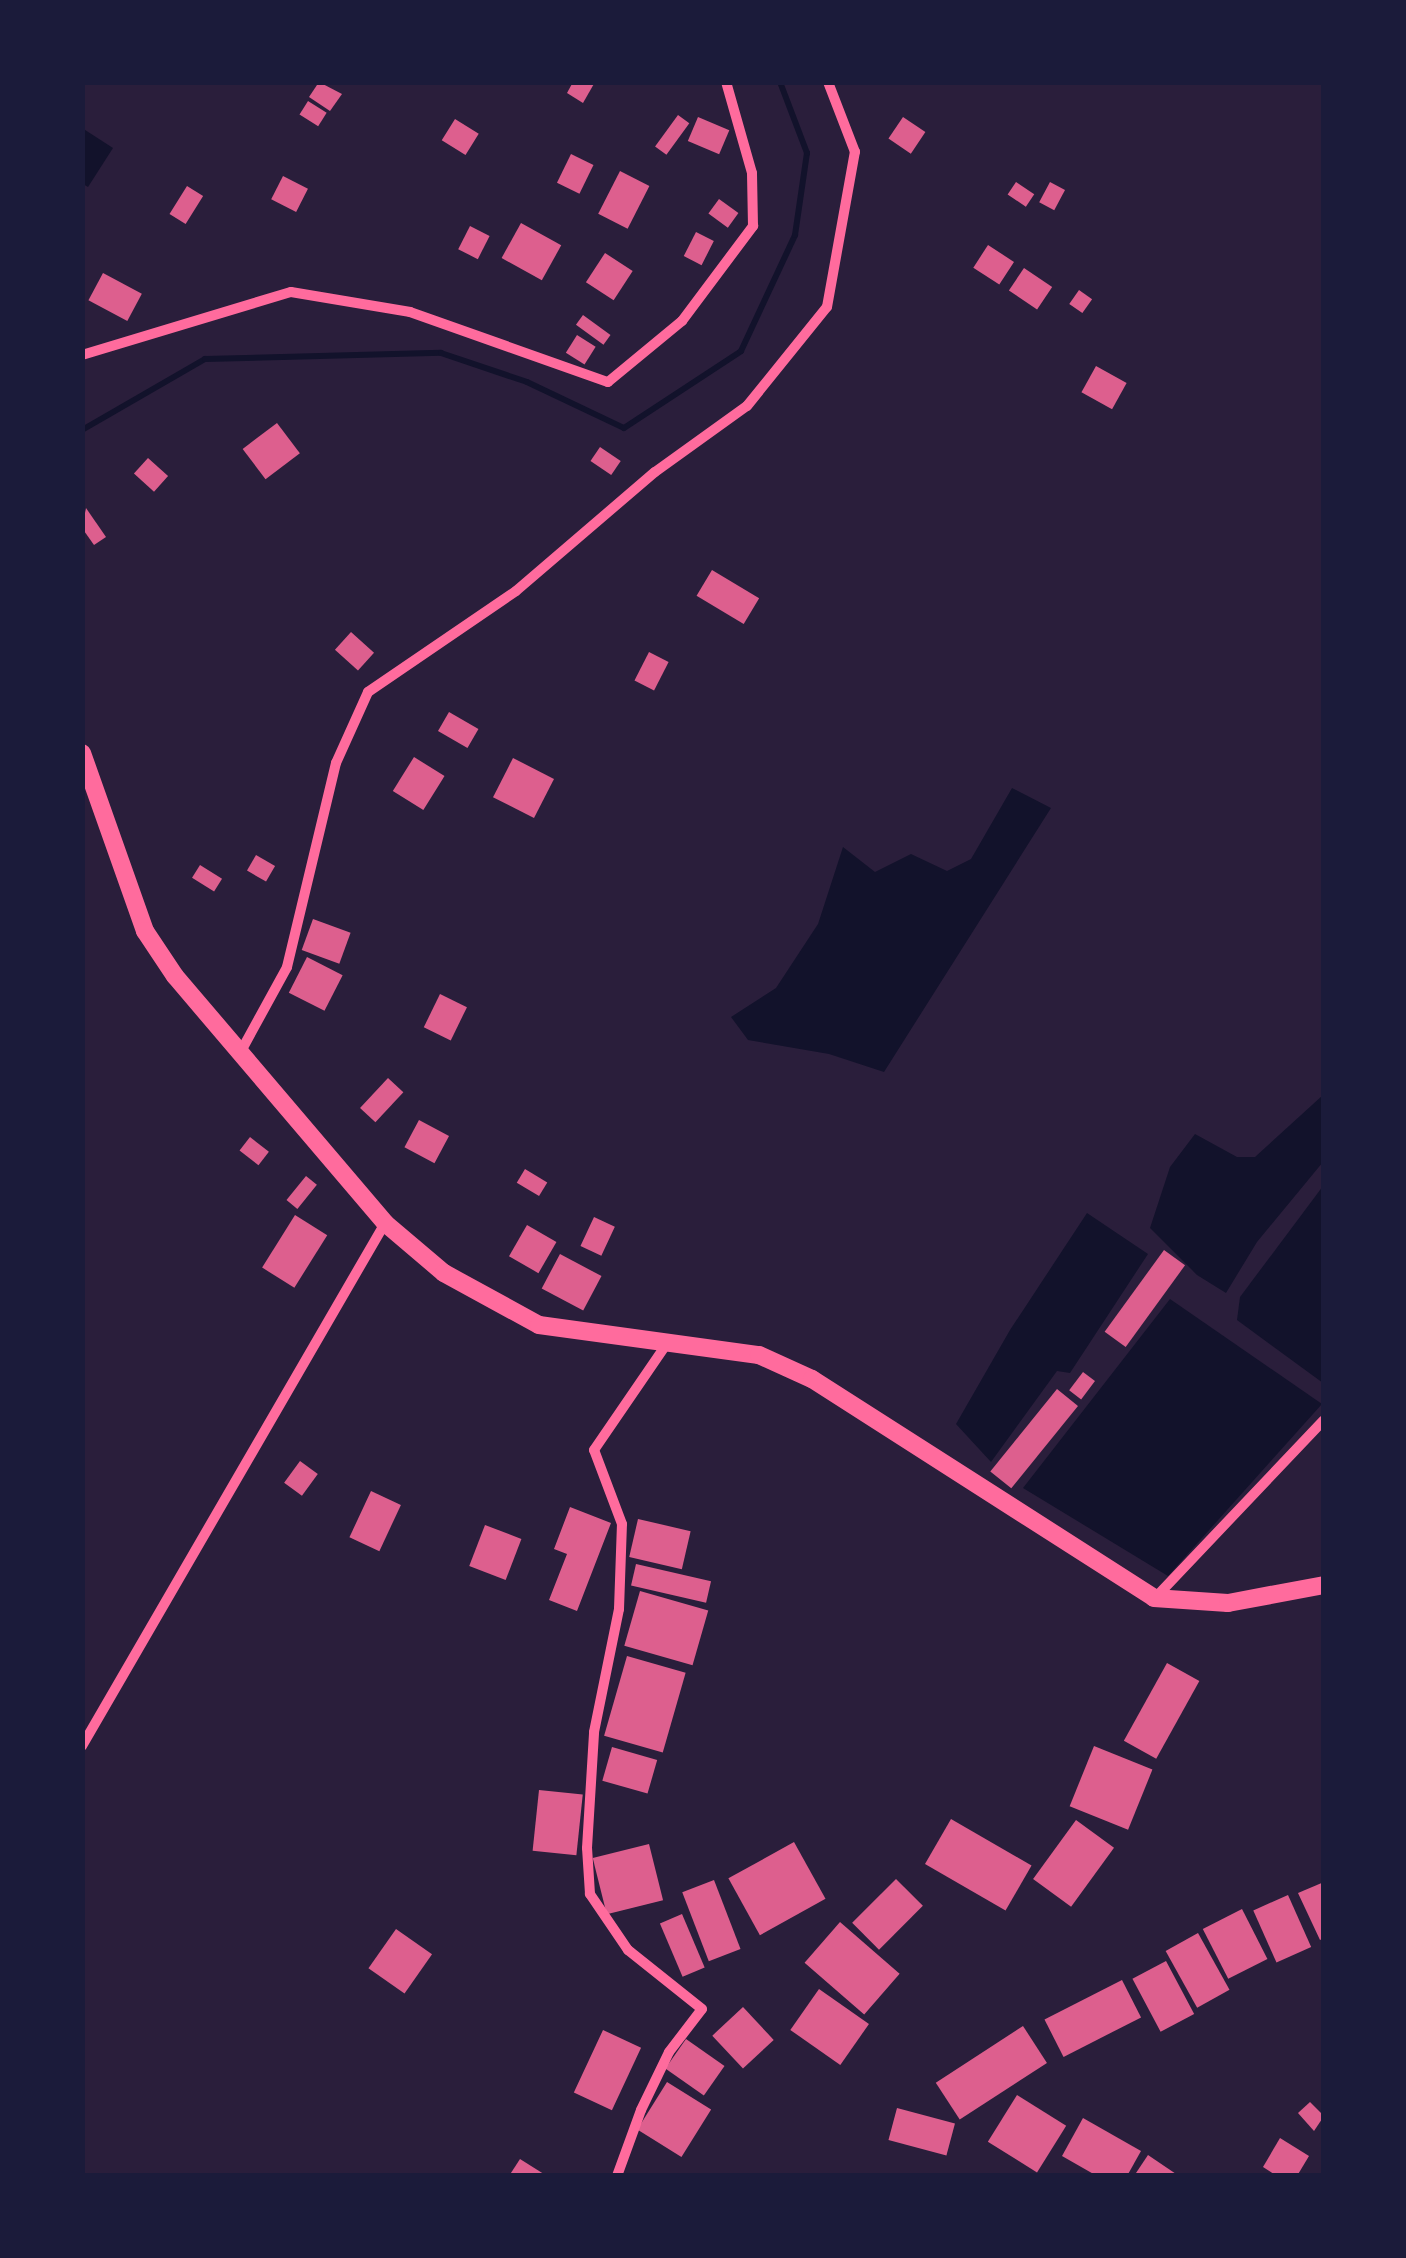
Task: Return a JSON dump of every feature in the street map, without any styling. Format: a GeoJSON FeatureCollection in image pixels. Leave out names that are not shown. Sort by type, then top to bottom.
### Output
{"type":"FeatureCollection","features":[{"type":"Feature","properties":{"kind":"highway"},"geometry":{"type":"LineString","coordinates":[[82,754],[145,930],[175,976],[386,1223],[444,1273],[540,1325],[666,1346],[759,1355],[812,1380],[1154,1598],[1228,1604],[1324,1585]]}},
{"type":"Feature","properties":{"kind":"street"},"geometry":{"type":"LineString","coordinates":[[82,355],[291,292],[410,312],[608,382],[682,321],[753,226],[752,174],[726,82]]}},
{"type":"Feature","properties":{"kind":"street"},"geometry":{"type":"LineString","coordinates":[[240,1054],[286,967],[336,763],[368,692],[516,590],[656,472],[747,406],[827,307],[855,152],[828,82]]}},
{"type":"Feature","properties":{"kind":"street"},"geometry":{"type":"LineString","coordinates":[[82,1746],[386,1223]]}},
{"type":"Feature","properties":{"kind":"street"},"geometry":{"type":"LineString","coordinates":[[617,2176],[641,2110],[669,2052],[702,2008],[628,1950],[590,1894],[587,1848],[594,1732],[619,1609],[622,1524],[594,1450],[666,1346]]}},
{"type":"Feature","properties":{"kind":"street"},"geometry":{"type":"LineString","coordinates":[[1154,1598],[1324,1420]]}},
{"type":"Feature","properties":{"kind":"shaded area"},"geometry":{"type":"Polygon","coordinates":[[[83,83],[1323,83],[1323,2175],[83,2175],[83,83]]]}},
{"type":"Feature","properties":{"kind":"shaded area"},"geometry":{"type":"Polygon","coordinates":[[[82,128],[113,148],[88,187],[83,184],[82,128]]]}},
{"type":"Feature","properties":{"kind":"shaded area"},"geometry":{"type":"Polygon","coordinates":[[[1012,788],[1051,808],[884,1072],[829,1054],[748,1040],[731,1017],[776,988],[818,924],[843,847],[875,872],[911,854],[947,871],[971,859],[1012,788]]]}},
{"type":"Feature","properties":{"kind":"shaded area"},"geometry":{"type":"Polygon","coordinates":[[[1323,1095],[1323,1162],[1257,1242],[1226,1293],[1197,1275],[1150,1228],[1170,1167],[1195,1134],[1237,1157],[1255,1157],[1323,1095]]]}},
{"type":"Feature","properties":{"kind":"shaded area"},"geometry":{"type":"Polygon","coordinates":[[[1323,1186],[1323,1383],[1237,1320],[1240,1297],[1323,1186]]]}},
{"type":"Feature","properties":{"kind":"shaded area"},"geometry":{"type":"Polygon","coordinates":[[[1087,1213],[1148,1254],[1070,1373],[1057,1371],[991,1462],[956,1424],[1010,1330],[1087,1213]]]}},
{"type":"Feature","properties":{"kind":"shaded area"},"geometry":{"type":"Polygon","coordinates":[[[1170,1299],[1322,1404],[1168,1576],[1023,1488],[1170,1299]]]}},
{"type":"Feature","properties":{"kind":"building"},"geometry":{"type":"Polygon","coordinates":[[[319,82],[342,94],[330,111],[309,97],[319,82]]]}},
{"type":"Feature","properties":{"kind":"building"},"geometry":{"type":"Polygon","coordinates":[[[573,82],[595,82],[583,103],[567,93],[573,82]]]}},
{"type":"Feature","properties":{"kind":"building"},"geometry":{"type":"Polygon","coordinates":[[[308,101],[327,113],[318,126],[300,115],[308,101]]]}},
{"type":"Feature","properties":{"kind":"building"},"geometry":{"type":"Polygon","coordinates":[[[678,115],[689,123],[666,155],[655,147],[678,115]]]}},
{"type":"Feature","properties":{"kind":"building"},"geometry":{"type":"Polygon","coordinates":[[[698,117],[729,130],[719,154],[688,141],[698,117]]]}},
{"type":"Feature","properties":{"kind":"building"},"geometry":{"type":"Polygon","coordinates":[[[903,117],[925,132],[911,154],[888,139],[903,117]]]}},
{"type":"Feature","properties":{"kind":"building"},"geometry":{"type":"Polygon","coordinates":[[[455,119],[479,134],[465,155],[442,140],[455,119]]]}},
{"type":"Feature","properties":{"kind":"building"},"geometry":{"type":"Polygon","coordinates":[[[571,154],[593,165],[579,194],[557,183],[571,154]]]}},
{"type":"Feature","properties":{"kind":"building"},"geometry":{"type":"Polygon","coordinates":[[[620,171],[649,186],[628,229],[598,214],[620,171]]]}},
{"type":"Feature","properties":{"kind":"building"},"geometry":{"type":"Polygon","coordinates":[[[283,176],[308,189],[296,212],[271,199],[283,176]]]}},
{"type":"Feature","properties":{"kind":"building"},"geometry":{"type":"Polygon","coordinates":[[[1016,182],[1034,194],[1026,207],[1008,194],[1016,182]]]}},
{"type":"Feature","properties":{"kind":"building"},"geometry":{"type":"Polygon","coordinates":[[[1050,182],[1065,190],[1054,210],[1039,202],[1050,182]]]}},
{"type":"Feature","properties":{"kind":"building"},"geometry":{"type":"Polygon","coordinates":[[[187,186],[203,196],[186,224],[170,214],[187,186]]]}},
{"type":"Feature","properties":{"kind":"building"},"geometry":{"type":"Polygon","coordinates":[[[719,199],[738,213],[728,228],[708,214],[719,199]]]}},
{"type":"Feature","properties":{"kind":"building"},"geometry":{"type":"Polygon","coordinates":[[[521,223],[561,245],[542,280],[502,258],[521,223]]]}},
{"type":"Feature","properties":{"kind":"building"},"geometry":{"type":"Polygon","coordinates":[[[470,226],[490,236],[478,259],[458,249],[470,226]]]}},
{"type":"Feature","properties":{"kind":"building"},"geometry":{"type":"Polygon","coordinates":[[[696,232],[714,241],[702,265],[684,256],[696,232]]]}},
{"type":"Feature","properties":{"kind":"building"},"geometry":{"type":"Polygon","coordinates":[[[988,245],[1014,262],[999,285],[973,268],[988,245]]]}},
{"type":"Feature","properties":{"kind":"building"},"geometry":{"type":"Polygon","coordinates":[[[605,253],[633,271],[614,300],[586,282],[605,253]]]}},
{"type":"Feature","properties":{"kind":"building"},"geometry":{"type":"Polygon","coordinates":[[[1024,268],[1052,287],[1037,309],[1009,290],[1024,268]]]}},
{"type":"Feature","properties":{"kind":"building"},"geometry":{"type":"Polygon","coordinates":[[[103,273],[142,294],[127,321],[88,300],[103,273]]]}},
{"type":"Feature","properties":{"kind":"building"},"geometry":{"type":"Polygon","coordinates":[[[1079,290],[1092,299],[1082,313],[1069,304],[1079,290]]]}},
{"type":"Feature","properties":{"kind":"building"},"geometry":{"type":"Polygon","coordinates":[[[583,315],[611,335],[603,345],[576,325],[583,315]]]}},
{"type":"Feature","properties":{"kind":"building"},"geometry":{"type":"Polygon","coordinates":[[[577,335],[596,347],[585,364],[566,353],[577,335]]]}},
{"type":"Feature","properties":{"kind":"building"},"geometry":{"type":"Polygon","coordinates":[[[1096,366],[1127,383],[1112,409],[1081,392],[1096,366]]]}},
{"type":"Feature","properties":{"kind":"building"},"geometry":{"type":"Polygon","coordinates":[[[277,423],[300,453],[266,479],[243,449],[277,423]]]}},
{"type":"Feature","properties":{"kind":"building"},"geometry":{"type":"Polygon","coordinates":[[[600,447],[621,461],[611,475],[590,461],[600,447]]]}},
{"type":"Feature","properties":{"kind":"building"},"geometry":{"type":"Polygon","coordinates":[[[148,458],[168,476],[154,492],[134,474],[148,458]]]}},
{"type":"Feature","properties":{"kind":"building"},"geometry":{"type":"Polygon","coordinates":[[[86,508],[106,537],[94,545],[82,528],[86,508]]]}},
{"type":"Feature","properties":{"kind":"building"},"geometry":{"type":"Polygon","coordinates":[[[712,570],[759,598],[744,624],[697,596],[712,570]]]}},
{"type":"Feature","properties":{"kind":"building"},"geometry":{"type":"Polygon","coordinates":[[[351,632],[374,653],[358,671],[335,650],[351,632]]]}},
{"type":"Feature","properties":{"kind":"building"},"geometry":{"type":"Polygon","coordinates":[[[649,652],[669,662],[654,690],[634,681],[649,652]]]}},
{"type":"Feature","properties":{"kind":"building"},"geometry":{"type":"Polygon","coordinates":[[[449,712],[478,729],[467,748],[438,731],[449,712]]]}},
{"type":"Feature","properties":{"kind":"building"},"geometry":{"type":"Polygon","coordinates":[[[414,757],[445,776],[423,810],[393,791],[414,757]]]}},
{"type":"Feature","properties":{"kind":"building"},"geometry":{"type":"Polygon","coordinates":[[[513,758],[554,779],[534,818],[493,797],[513,758]]]}},
{"type":"Feature","properties":{"kind":"building"},"geometry":{"type":"Polygon","coordinates":[[[256,855],[275,866],[266,882],[247,871],[256,855]]]}},
{"type":"Feature","properties":{"kind":"building"},"geometry":{"type":"Polygon","coordinates":[[[200,865],[222,879],[214,891],[192,878],[200,865]]]}},
{"type":"Feature","properties":{"kind":"building"},"geometry":{"type":"Polygon","coordinates":[[[313,919],[351,933],[339,964],[302,950],[313,919]]]}},
{"type":"Feature","properties":{"kind":"building"},"geometry":{"type":"Polygon","coordinates":[[[307,957],[343,975],[324,1011],[289,993],[307,957]]]}},
{"type":"Feature","properties":{"kind":"building"},"geometry":{"type":"Polygon","coordinates":[[[440,994],[467,1007],[451,1040],[424,1027],[440,994]]]}},
{"type":"Feature","properties":{"kind":"building"},"geometry":{"type":"Polygon","coordinates":[[[388,1078],[403,1092],[375,1122],[360,1108],[388,1078]]]}},
{"type":"Feature","properties":{"kind":"building"},"geometry":{"type":"Polygon","coordinates":[[[419,1120],[449,1136],[434,1163],[404,1147],[419,1120]]]}},
{"type":"Feature","properties":{"kind":"building"},"geometry":{"type":"Polygon","coordinates":[[[250,1137],[269,1152],[258,1165],[240,1150],[250,1137]]]}},
{"type":"Feature","properties":{"kind":"building"},"geometry":{"type":"Polygon","coordinates":[[[525,1169],[547,1182],[539,1196],[517,1183],[525,1169]]]}},
{"type":"Feature","properties":{"kind":"building"},"geometry":{"type":"Polygon","coordinates":[[[306,1176],[317,1185],[297,1209],[286,1200],[306,1176]]]}},
{"type":"Feature","properties":{"kind":"building"},"geometry":{"type":"Polygon","coordinates":[[[295,1215],[327,1235],[294,1288],[262,1268],[295,1215]]]}},
{"type":"Feature","properties":{"kind":"building"},"geometry":{"type":"Polygon","coordinates":[[[594,1217],[615,1227],[601,1256],[580,1246],[594,1217]]]}},
{"type":"Feature","properties":{"kind":"building"},"geometry":{"type":"Polygon","coordinates":[[[527,1225],[556,1242],[538,1273],[509,1256],[527,1225]]]}},
{"type":"Feature","properties":{"kind":"building"},"geometry":{"type":"Polygon","coordinates":[[[1164,1250],[1185,1265],[1126,1347],[1105,1332],[1164,1250]]]}},
{"type":"Feature","properties":{"kind":"building"},"geometry":{"type":"Polygon","coordinates":[[[560,1254],[601,1276],[583,1311],[542,1288],[560,1254]]]}},
{"type":"Feature","properties":{"kind":"building"},"geometry":{"type":"Polygon","coordinates":[[[1083,1372],[1095,1381],[1081,1399],[1069,1390],[1083,1372]]]}},
{"type":"Feature","properties":{"kind":"building"},"geometry":{"type":"Polygon","coordinates":[[[1057,1389],[1078,1406],[1011,1488],[990,1471],[1057,1389]]]}},
{"type":"Feature","properties":{"kind":"building"},"geometry":{"type":"Polygon","coordinates":[[[300,1461],[318,1474],[302,1496],[284,1483],[300,1461]]]}},
{"type":"Feature","properties":{"kind":"building"},"geometry":{"type":"Polygon","coordinates":[[[371,1491],[401,1505],[379,1551],[349,1537],[371,1491]]]}},
{"type":"Feature","properties":{"kind":"building"},"geometry":{"type":"Polygon","coordinates":[[[570,1507],[611,1523],[577,1611],[549,1600],[567,1554],[554,1549],[570,1507]]]}},
{"type":"Feature","properties":{"kind":"building"},"geometry":{"type":"Polygon","coordinates":[[[638,1519],[691,1531],[682,1569],[629,1557],[638,1519]]]}},
{"type":"Feature","properties":{"kind":"building"},"geometry":{"type":"Polygon","coordinates":[[[485,1525],[521,1539],[506,1580],[469,1566],[485,1525]]]}},
{"type":"Feature","properties":{"kind":"building"},"geometry":{"type":"Polygon","coordinates":[[[636,1564],[711,1581],[706,1603],[631,1585],[636,1564]]]}},
{"type":"Feature","properties":{"kind":"building"},"geometry":{"type":"Polygon","coordinates":[[[640,1591],[708,1611],[693,1665],[624,1646],[640,1591]]]}},
{"type":"Feature","properties":{"kind":"building"},"geometry":{"type":"Polygon","coordinates":[[[627,1656],[686,1673],[663,1753],[604,1736],[627,1656]]]}},
{"type":"Feature","properties":{"kind":"building"},"geometry":{"type":"Polygon","coordinates":[[[1167,1663],[1199,1681],[1156,1759],[1124,1741],[1167,1663]]]}},
{"type":"Feature","properties":{"kind":"building"},"geometry":{"type":"Polygon","coordinates":[[[1094,1746],[1152,1770],[1128,1830],[1070,1806],[1094,1746]]]}},
{"type":"Feature","properties":{"kind":"building"},"geometry":{"type":"Polygon","coordinates":[[[612,1747],[657,1760],[648,1794],[602,1781],[612,1747]]]}},
{"type":"Feature","properties":{"kind":"building"},"geometry":{"type":"Polygon","coordinates":[[[539,1790],[583,1795],[576,1855],[533,1851],[539,1790]]]}},
{"type":"Feature","properties":{"kind":"building"},"geometry":{"type":"Polygon","coordinates":[[[951,1819],[1032,1866],[1006,1911],[925,1864],[951,1819]]]}},
{"type":"Feature","properties":{"kind":"building"},"geometry":{"type":"Polygon","coordinates":[[[1076,1820],[1114,1848],[1071,1907],[1033,1879],[1076,1820]]]}},
{"type":"Feature","properties":{"kind":"building"},"geometry":{"type":"Polygon","coordinates":[[[794,1842],[826,1899],[760,1935],[728,1878],[794,1842]]]}},
{"type":"Feature","properties":{"kind":"building"},"geometry":{"type":"Polygon","coordinates":[[[649,1844],[663,1900],[607,1914],[593,1858],[649,1844]]]}},
{"type":"Feature","properties":{"kind":"building"},"geometry":{"type":"Polygon","coordinates":[[[896,1879],[923,1906],[879,1950],[852,1923],[896,1879]]]}},
{"type":"Feature","properties":{"kind":"building"},"geometry":{"type":"Polygon","coordinates":[[[714,1880],[741,1949],[709,1961],[682,1892],[714,1880]]]}},
{"type":"Feature","properties":{"kind":"building"},"geometry":{"type":"Polygon","coordinates":[[[1324,1882],[1324,1938],[1320,1940],[1298,1893],[1324,1882]]]}},
{"type":"Feature","properties":{"kind":"building"},"geometry":{"type":"Polygon","coordinates":[[[1288,1895],[1311,1947],[1276,1963],[1253,1910],[1288,1895]]]}},
{"type":"Feature","properties":{"kind":"building"},"geometry":{"type":"Polygon","coordinates":[[[1242,1909],[1267,1959],[1228,1979],[1203,1929],[1242,1909]]]}},
{"type":"Feature","properties":{"kind":"building"},"geometry":{"type":"Polygon","coordinates":[[[682,1914],[705,1967],[683,1977],[660,1923],[682,1914]]]}},
{"type":"Feature","properties":{"kind":"building"},"geometry":{"type":"Polygon","coordinates":[[[840,1922],[900,1974],[864,2015],[805,1963],[840,1922]]]}},
{"type":"Feature","properties":{"kind":"building"},"geometry":{"type":"Polygon","coordinates":[[[396,1929],[432,1954],[405,1994],[368,1968],[396,1929]]]}},
{"type":"Feature","properties":{"kind":"building"},"geometry":{"type":"Polygon","coordinates":[[[1198,1933],[1230,1990],[1197,2008],[1166,1951],[1198,1933]]]}},
{"type":"Feature","properties":{"kind":"building"},"geometry":{"type":"Polygon","coordinates":[[[1166,1961],[1194,2014],[1161,2032],[1132,1979],[1166,1961]]]}},
{"type":"Feature","properties":{"kind":"building"},"geometry":{"type":"Polygon","coordinates":[[[1122,1980],[1141,2017],[1064,2057],[1044,2019],[1122,1980]]]}},
{"type":"Feature","properties":{"kind":"building"},"geometry":{"type":"Polygon","coordinates":[[[819,1989],[869,2024],[840,2065],[790,2030],[819,1989]]]}},
{"type":"Feature","properties":{"kind":"building"},"geometry":{"type":"Polygon","coordinates":[[[743,2007],[774,2040],[743,2069],[712,2036],[743,2007]]]}},
{"type":"Feature","properties":{"kind":"building"},"geometry":{"type":"Polygon","coordinates":[[[1023,2026],[1047,2063],[960,2120],[936,2083],[1023,2026]]]}},
{"type":"Feature","properties":{"kind":"building"},"geometry":{"type":"Polygon","coordinates":[[[603,2030],[641,2048],[612,2110],[574,2093],[603,2030]]]}},
{"type":"Feature","properties":{"kind":"building"},"geometry":{"type":"Polygon","coordinates":[[[686,2039],[725,2066],[704,2095],[665,2068],[686,2039]]]}},
{"type":"Feature","properties":{"kind":"building"},"geometry":{"type":"Polygon","coordinates":[[[667,2082],[711,2110],[681,2157],[637,2129],[667,2082]]]}},
{"type":"Feature","properties":{"kind":"building"},"geometry":{"type":"Polygon","coordinates":[[[1017,2095],[1066,2126],[1037,2172],[988,2142],[1017,2095]]]}},
{"type":"Feature","properties":{"kind":"building"},"geometry":{"type":"Polygon","coordinates":[[[1310,2102],[1324,2116],[1314,2131],[1298,2113],[1310,2102]]]}},
{"type":"Feature","properties":{"kind":"building"},"geometry":{"type":"Polygon","coordinates":[[[897,2108],[955,2124],[946,2155],[888,2140],[897,2108]]]}},
{"type":"Feature","properties":{"kind":"building"},"geometry":{"type":"Polygon","coordinates":[[[1083,2118],[1141,2151],[1127,2176],[1097,2176],[1062,2156],[1083,2118]]]}},
{"type":"Feature","properties":{"kind":"building"},"geometry":{"type":"Polygon","coordinates":[[[1280,2138],[1309,2156],[1297,2176],[1277,2176],[1263,2167],[1280,2138]]]}},
{"type":"Feature","properties":{"kind":"building"},"geometry":{"type":"Polygon","coordinates":[[[1148,2155],[1179,2176],[1134,2176],[1148,2155]]]}},
{"type":"Feature","properties":{"kind":"building"},"geometry":{"type":"Polygon","coordinates":[[[520,2159],[547,2176],[509,2176],[520,2159]]]}},
{"type":"Feature","properties":{"kind":"waterway"},"geometry":{"type":"LineString","coordinates":[[82,430],[205,359],[441,353],[527,382],[624,428],[741,351],[795,235],[807,153],[780,82]]}}]}
